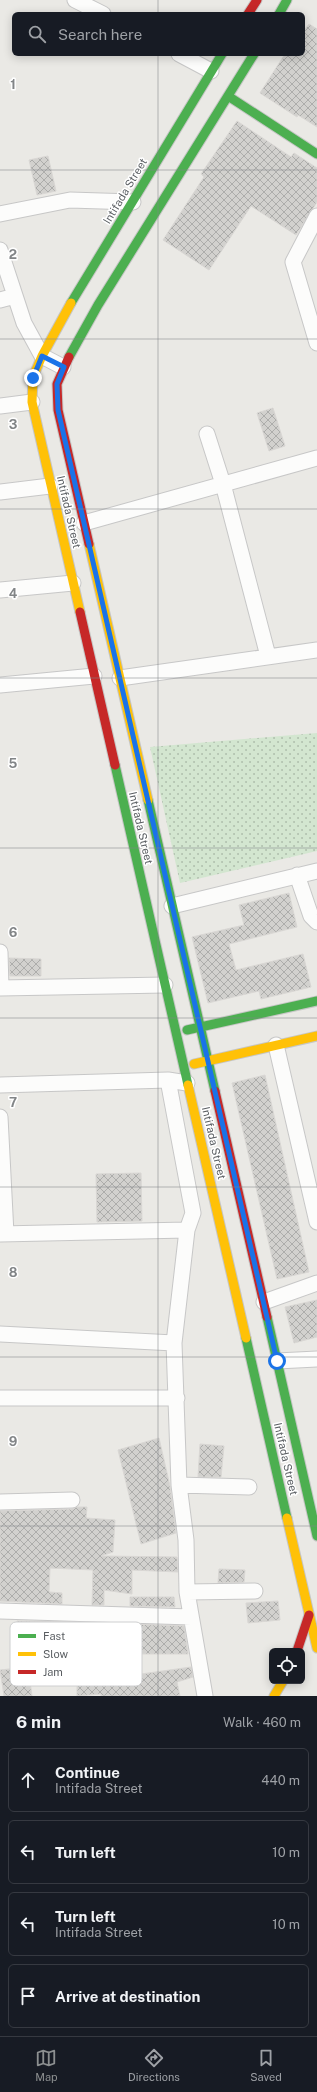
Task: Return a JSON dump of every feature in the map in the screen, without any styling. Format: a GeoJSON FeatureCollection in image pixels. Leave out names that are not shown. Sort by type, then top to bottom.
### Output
{"type":"FeatureCollection","features":[{"type":"Feature","properties":{"kind":"main road"},"geometry":{"type":"LineString","coordinates":[[249,12],[257,0]]}},
{"type":"Feature","properties":{"kind":"main road"},"geometry":{"type":"LineString","coordinates":[[280,12],[287,0]]}},
{"type":"Feature","properties":{"kind":"main road","name":"Intifada Street"},"geometry":{"type":"LineString","coordinates":[[221,56],[133,202],[76,293],[42,356],[33,378],[32,402],[35,421],[184,1066],[308,1615],[317,1648]]}},
{"type":"Feature","properties":{"kind":"main road","name":"Intifada Street"},"geometry":{"type":"LineString","coordinates":[[253,56],[98,305],[64,367],[57,384],[60,416],[84,523],[317,1536]]}},
{"type":"Feature","properties":{"kind":"main road"},"geometry":{"type":"LineString","coordinates":[[228,96],[317,154]]}},
{"type":"Feature","properties":{"kind":"main road"},"geometry":{"type":"LineString","coordinates":[[176,1033],[317,1001]]}},
{"type":"Feature","properties":{"kind":"main road"},"geometry":{"type":"LineString","coordinates":[[184,1066],[317,1036]]}},
{"type":"Feature","properties":{"kind":"main road"},"geometry":{"type":"LineString","coordinates":[[298,1648],[308,1615]]}},
{"type":"Feature","properties":{"kind":"main road"},"geometry":{"type":"LineString","coordinates":[[274,1696],[281,1684]]}},
{"type":"Feature","properties":{"kind":"street"},"geometry":{"type":"LineString","coordinates":[[75,0],[99,12]]}},
{"type":"Feature","properties":{"kind":"street"},"geometry":{"type":"LineString","coordinates":[[183,56],[211,71]]}},
{"type":"Feature","properties":{"kind":"street"},"geometry":{"type":"LineString","coordinates":[[0,214],[70,200],[133,202]]}},
{"type":"Feature","properties":{"kind":"street"},"geometry":{"type":"LineString","coordinates":[[317,216],[293,262],[317,343]]}},
{"type":"Feature","properties":{"kind":"street"},"geometry":{"type":"LineString","coordinates":[[0,250],[24,323],[42,356],[64,367]]}},
{"type":"Feature","properties":{"kind":"street"},"geometry":{"type":"LineString","coordinates":[[0,300],[15,296]]}},
{"type":"Feature","properties":{"kind":"street"},"geometry":{"type":"LineString","coordinates":[[0,406],[32,402]]}},
{"type":"Feature","properties":{"kind":"street"},"geometry":{"type":"LineString","coordinates":[[35,421],[60,416]]}},
{"type":"Feature","properties":{"kind":"street"},"geometry":{"type":"LineString","coordinates":[[207,434],[223,484],[268,656]]}},
{"type":"Feature","properties":{"kind":"street"},"geometry":{"type":"LineString","coordinates":[[84,523],[317,458]]}},
{"type":"Feature","properties":{"kind":"street"},"geometry":{"type":"LineString","coordinates":[[0,492],[50,486]]}},
{"type":"Feature","properties":{"kind":"street"},"geometry":{"type":"LineString","coordinates":[[0,590],[72,583]]}},
{"type":"Feature","properties":{"kind":"street"},"geometry":{"type":"LineString","coordinates":[[120,678],[317,650]]}},
{"type":"Feature","properties":{"kind":"street"},"geometry":{"type":"LineString","coordinates":[[0,685],[94,676]]}},
{"type":"Feature","properties":{"kind":"street"},"geometry":{"type":"LineString","coordinates":[[172,906],[317,871]]}},
{"type":"Feature","properties":{"kind":"street"},"geometry":{"type":"LineString","coordinates":[[297,876],[311,916],[317,922]]}},
{"type":"Feature","properties":{"kind":"street"},"geometry":{"type":"LineString","coordinates":[[0,952],[1,988],[165,985]]}},
{"type":"Feature","properties":{"kind":"street"},"geometry":{"type":"LineString","coordinates":[[276,1045],[317,1222]]}},
{"type":"Feature","properties":{"kind":"street"},"geometry":{"type":"LineString","coordinates":[[0,1085],[168,1080],[187,1082]]}},
{"type":"Feature","properties":{"kind":"street"},"geometry":{"type":"LineString","coordinates":[[168,1080],[192,1213],[188,1230],[174,1343],[179,1485],[186,1540],[187,1592],[205,1696]]}},
{"type":"Feature","properties":{"kind":"street"},"geometry":{"type":"LineString","coordinates":[[0,1117],[3,1234],[188,1230]]}},
{"type":"Feature","properties":{"kind":"street"},"geometry":{"type":"LineString","coordinates":[[264,1302],[317,1283]]}},
{"type":"Feature","properties":{"kind":"street"},"geometry":{"type":"LineString","coordinates":[[0,1334],[174,1343]]}},
{"type":"Feature","properties":{"kind":"street"},"geometry":{"type":"LineString","coordinates":[[277,1361],[317,1359]]}},
{"type":"Feature","properties":{"kind":"street"},"geometry":{"type":"LineString","coordinates":[[0,1398],[177,1398]]}},
{"type":"Feature","properties":{"kind":"street"},"geometry":{"type":"LineString","coordinates":[[179,1485],[249,1487]]}},
{"type":"Feature","properties":{"kind":"street"},"geometry":{"type":"LineString","coordinates":[[0,1502],[72,1500]]}},
{"type":"Feature","properties":{"kind":"street"},"geometry":{"type":"LineString","coordinates":[[187,1592],[255,1591]]}},
{"type":"Feature","properties":{"kind":"street"},"geometry":{"type":"LineString","coordinates":[[0,1612],[191,1618]]}},
{"type":"Feature","properties":{"kind":"green space"},"geometry":{"type":"Polygon","coordinates":[[[317,733],[317,851],[180,883],[150,747],[317,733]]]}},
{"type":"Feature","properties":{"kind":"building"},"geometry":{"type":"Polygon","coordinates":[[[309,24],[317,29],[317,127],[298,115],[297,117],[260,93],[284,56],[305,56],[305,29],[309,24]]]}},
{"type":"Feature","properties":{"kind":"building"},"geometry":{"type":"Polygon","coordinates":[[[237,121],[291,157],[294,153],[317,168],[317,202],[296,235],[251,206],[209,270],[163,240],[204,177],[201,174],[237,121]]]}},
{"type":"Feature","properties":{"kind":"building"},"geometry":{"type":"Polygon","coordinates":[[[48,156],[56,191],[37,195],[29,160],[48,156]]]}},
{"type":"Feature","properties":{"kind":"building"},"geometry":{"type":"Polygon","coordinates":[[[273,408],[285,446],[269,451],[257,413],[273,408]]]}},
{"type":"Feature","properties":{"kind":"building"},"geometry":{"type":"Polygon","coordinates":[[[289,893],[297,927],[229,944],[236,970],[303,954],[311,987],[261,999],[259,991],[208,1003],[192,937],[244,925],[239,905],[289,893]]]}},
{"type":"Feature","properties":{"kind":"building"},"geometry":{"type":"Polygon","coordinates":[[[9,958],[41,959],[41,976],[10,976],[9,958]]]}},
{"type":"Feature","properties":{"kind":"building"},"geometry":{"type":"Polygon","coordinates":[[[265,1075],[309,1272],[277,1279],[232,1083],[265,1075]]]}},
{"type":"Feature","properties":{"kind":"building"},"geometry":{"type":"Polygon","coordinates":[[[141,1173],[142,1221],[97,1222],[96,1174],[141,1173]]]}},
{"type":"Feature","properties":{"kind":"building"},"geometry":{"type":"Polygon","coordinates":[[[317,1300],[317,1337],[294,1343],[285,1307],[317,1300]]]}},
{"type":"Feature","properties":{"kind":"building"},"geometry":{"type":"Polygon","coordinates":[[[159,1438],[170,1486],[176,1533],[141,1544],[118,1450],[159,1438]]]}},
{"type":"Feature","properties":{"kind":"building"},"geometry":{"type":"Polygon","coordinates":[[[200,1444],[224,1446],[221,1477],[198,1477],[200,1444]]]}},
{"type":"Feature","properties":{"kind":"building"},"geometry":{"type":"Polygon","coordinates":[[[77,1507],[87,1507],[86,1518],[115,1520],[113,1552],[101,1556],[177,1557],[178,1572],[132,1570],[132,1594],[104,1590],[104,1605],[92,1605],[93,1570],[50,1568],[49,1592],[62,1593],[62,1604],[0,1601],[0,1511],[72,1509],[77,1507]]]}},
{"type":"Feature","properties":{"kind":"building"},"geometry":{"type":"Polygon","coordinates":[[[219,1569],[245,1570],[244,1582],[218,1583],[219,1569]]]}},
{"type":"Feature","properties":{"kind":"building"},"geometry":{"type":"Polygon","coordinates":[[[130,1597],[174,1597],[175,1607],[130,1606],[130,1597]]]}},
{"type":"Feature","properties":{"kind":"building"},"geometry":{"type":"Polygon","coordinates":[[[278,1601],[280,1620],[248,1623],[246,1603],[278,1601]]]}},
{"type":"Feature","properties":{"kind":"building"},"geometry":{"type":"Polygon","coordinates":[[[17,1621],[60,1622],[17,1622],[17,1621]]]}},
{"type":"Feature","properties":{"kind":"building"},"geometry":{"type":"Polygon","coordinates":[[[142,1624],[184,1626],[188,1654],[142,1654],[142,1624]]]}},
{"type":"Feature","properties":{"kind":"building"},"geometry":{"type":"Polygon","coordinates":[[[191,1667],[193,1677],[177,1682],[180,1696],[101,1696],[101,1694],[77,1696],[77,1686],[142,1686],[142,1674],[191,1667]]]}},
{"type":"Feature","properties":{"kind":"building"},"geometry":{"type":"Polygon","coordinates":[[[10,1669],[10,1686],[31,1686],[32,1696],[4,1696],[0,1670],[10,1669]]]}},
{"type":"Feature","properties":{"kind":"traffic: fast"},"geometry":{"type":"LineString","coordinates":[[280,12],[287,0]]}},
{"type":"Feature","properties":{"kind":"traffic: fast"},"geometry":{"type":"LineString","coordinates":[[71,303],[221,56]]}},
{"type":"Feature","properties":{"kind":"traffic: fast"},"geometry":{"type":"LineString","coordinates":[[69,357],[98,305],[253,56]]}},
{"type":"Feature","properties":{"kind":"traffic: fast"},"geometry":{"type":"LineString","coordinates":[[228,96],[317,154]]}},
{"type":"Feature","properties":{"kind":"traffic: fast"},"geometry":{"type":"LineString","coordinates":[[115,765],[188,1085]]}},
{"type":"Feature","properties":{"kind":"traffic: fast"},"geometry":{"type":"LineString","coordinates":[[148,800],[215,1091]]}},
{"type":"Feature","properties":{"kind":"traffic: fast"},"geometry":{"type":"LineString","coordinates":[[187,1030],[317,1001]]}},
{"type":"Feature","properties":{"kind":"traffic: fast"},"geometry":{"type":"LineString","coordinates":[[267,1317],[317,1536]]}},
{"type":"Feature","properties":{"kind":"traffic: fast"},"geometry":{"type":"LineString","coordinates":[[246,1338],[287,1518]]}},
{"type":"Feature","properties":{"kind":"traffic: slow"},"geometry":{"type":"LineString","coordinates":[[71,303],[42,356],[33,377],[32,402],[80,612]]}},
{"type":"Feature","properties":{"kind":"traffic: slow"},"geometry":{"type":"LineString","coordinates":[[89,544],[148,800]]}},
{"type":"Feature","properties":{"kind":"traffic: slow"},"geometry":{"type":"LineString","coordinates":[[194,1064],[317,1036]]}},
{"type":"Feature","properties":{"kind":"traffic: slow"},"geometry":{"type":"LineString","coordinates":[[188,1085],[246,1338]]}},
{"type":"Feature","properties":{"kind":"traffic: slow"},"geometry":{"type":"LineString","coordinates":[[287,1518],[317,1648]]}},
{"type":"Feature","properties":{"kind":"traffic: slow"},"geometry":{"type":"LineString","coordinates":[[274,1696],[281,1684]]}},
{"type":"Feature","properties":{"kind":"traffic: jam"},"geometry":{"type":"LineString","coordinates":[[249,12],[257,0]]}},
{"type":"Feature","properties":{"kind":"traffic: jam"},"geometry":{"type":"LineString","coordinates":[[69,357],[57,384],[58,410],[89,544]]}},
{"type":"Feature","properties":{"kind":"traffic: jam"},"geometry":{"type":"LineString","coordinates":[[80,612],[115,765]]}},
{"type":"Feature","properties":{"kind":"traffic: jam"},"geometry":{"type":"LineString","coordinates":[[215,1091],[267,1317]]}},
{"type":"Feature","properties":{"kind":"traffic: jam"},"geometry":{"type":"LineString","coordinates":[[298,1648],[309,1615]]}},
{"type":"Feature","properties":{"kind":"route"},"geometry":{"type":"LineString","coordinates":[[33,378],[42,356],[64,367],[57,384],[58,410],[277,1361]]}}]}
